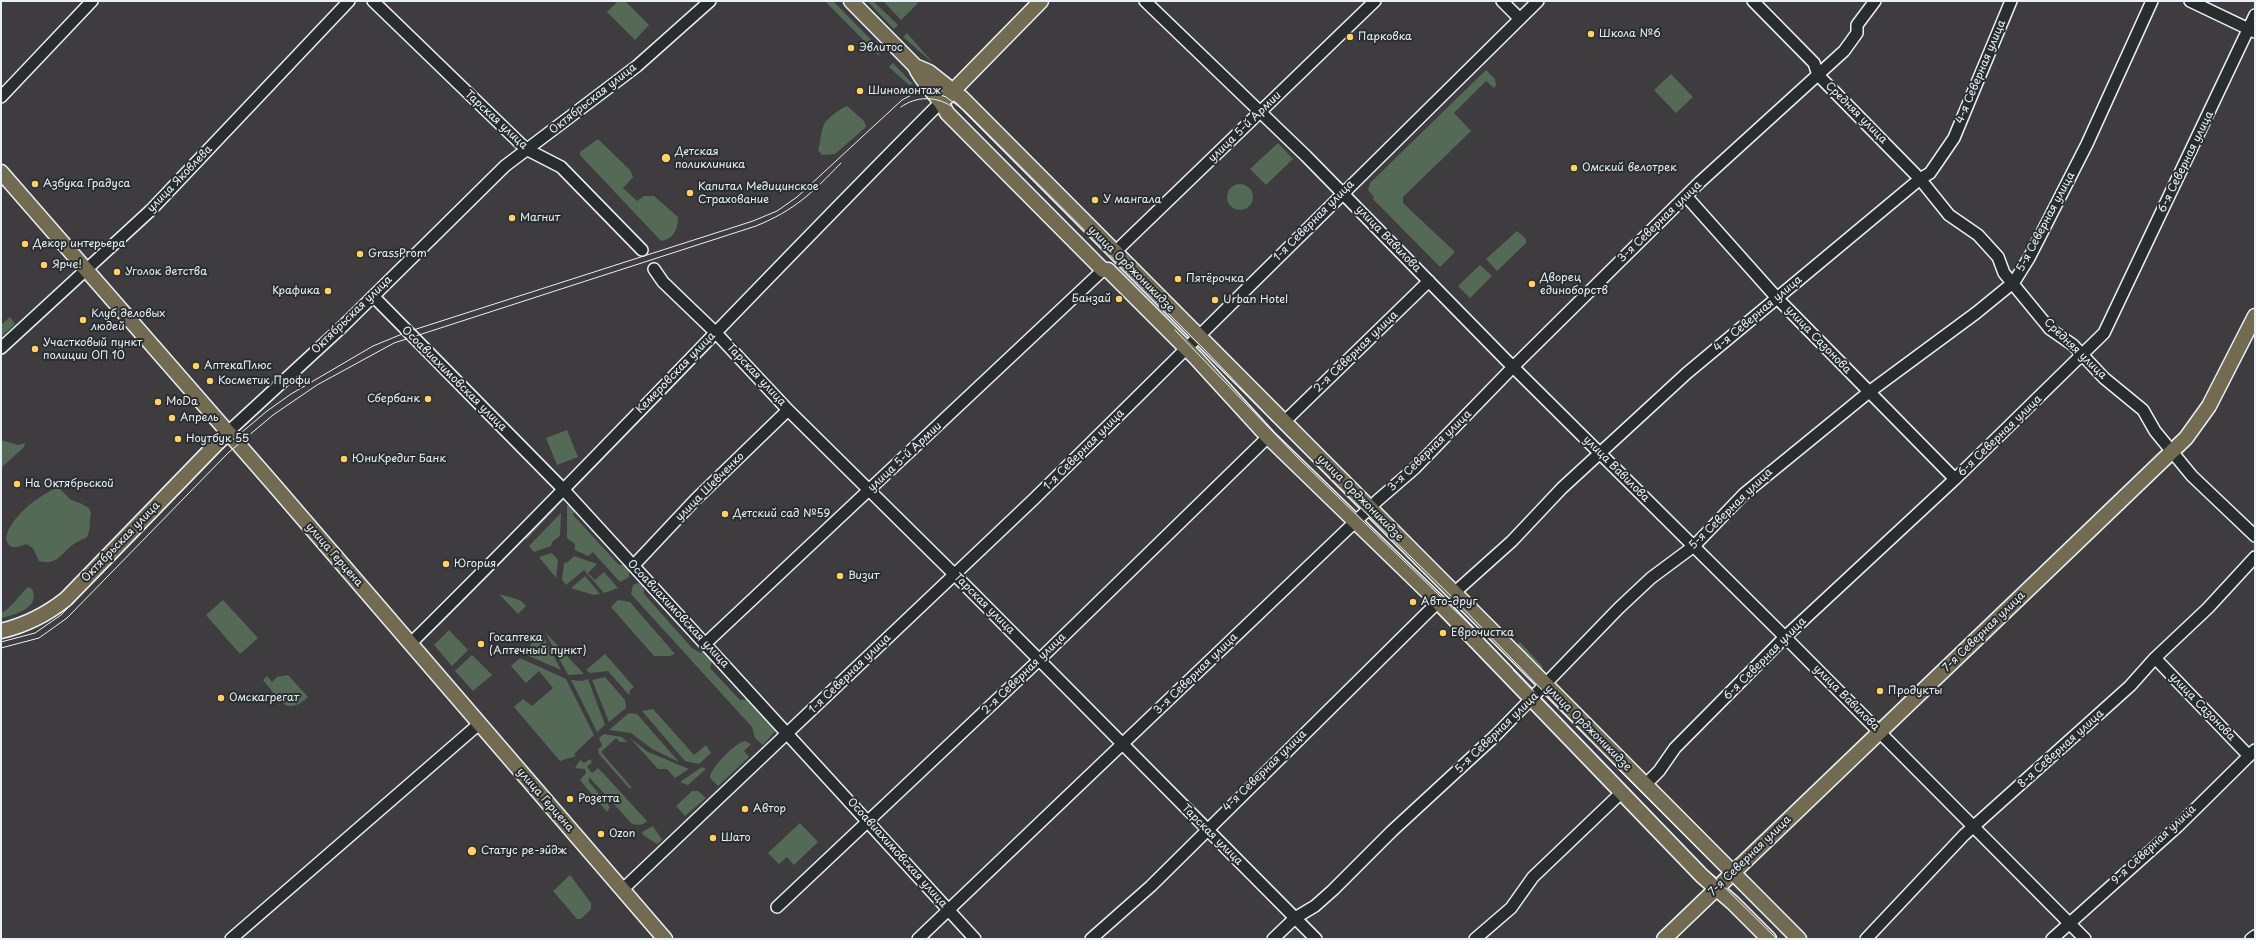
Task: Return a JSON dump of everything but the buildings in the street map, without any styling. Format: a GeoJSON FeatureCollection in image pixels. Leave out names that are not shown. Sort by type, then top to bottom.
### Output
{"type":"FeatureCollection","features":[{"type":"Feature","properties":{"kind":"main road","name":"улица Орджоникидзе"},"geometry":{"type":"LineString","coordinates":[[851,1],[914,66],[921,80],[942,101],[948,113],[1103,270],[1108,270],[1186,348],[1268,437],[1438,602],[1621,792],[1769,939]]}},
{"type":"Feature","properties":{"kind":"main road"},"geometry":{"type":"LineString","coordinates":[[942,101],[1040,1]]}},
{"type":"Feature","properties":{"kind":"main road","name":"улица Орджоникидзе"},"geometry":{"type":"LineString","coordinates":[[914,66],[929,72],[952,90],[1799,939]]}},
{"type":"Feature","properties":{"kind":"main road","name":"улица Герцена"},"geometry":{"type":"LineString","coordinates":[[1,172],[665,939]]}},
{"type":"Feature","properties":{"kind":"main road","name":"7-я Северная улица"},"geometry":{"type":"LineString","coordinates":[[1664,939],[2172,452],[2193,429],[2209,406],[2255,316]]}},
{"type":"Feature","properties":{"kind":"main road","name":"Октябрьская улица"},"geometry":{"type":"LineString","coordinates":[[1,631],[31,622],[66,599],[227,433]]}},
{"type":"Feature","properties":{"kind":"street"},"geometry":{"type":"LineString","coordinates":[[1,97],[92,1]]}},
{"type":"Feature","properties":{"kind":"street","name":"улица Яковлева"},"geometry":{"type":"LineString","coordinates":[[1,348],[86,271],[162,199],[349,1]]}},
{"type":"Feature","properties":{"kind":"street","name":"Тарская улица"},"geometry":{"type":"LineString","coordinates":[[373,1],[526,149],[560,167],[642,250]]}},
{"type":"Feature","properties":{"kind":"street","name":"Октябрьская улица"},"geometry":{"type":"LineString","coordinates":[[227,433],[373,296],[505,166],[526,149],[582,110],[637,66],[710,1]]}},
{"type":"Feature","properties":{"kind":"street","name":"улица Вавилова"},"geometry":{"type":"LineString","coordinates":[[1145,1],[1343,193],[1513,367],[1785,636],[2085,939]]}},
{"type":"Feature","properties":{"kind":"street","name":"улица 5-й Армии"},"geometry":{"type":"LineString","coordinates":[[1115,252],[1374,1]]}},
{"type":"Feature","properties":{"kind":"street"},"geometry":{"type":"LineString","coordinates":[[1502,1],[1520,19]]}},
{"type":"Feature","properties":{"kind":"street","name":"1-я Северная улица"},"geometry":{"type":"LineString","coordinates":[[622,890],[1035,498],[1538,1]]}},
{"type":"Feature","properties":{"kind":"street","name":"Средняя улица"},"geometry":{"type":"LineString","coordinates":[[1753,1],[1814,63],[1818,74],[1920,179],[1949,215],[1978,235],[1998,257],[2004,273],[2014,282],[2050,328],[2073,345],[2104,378],[2144,410],[2155,431],[2172,452],[2221,506],[2255,536]]}},
{"type":"Feature","properties":{"kind":"street","name":"3-я Северная улица"},"geometry":{"type":"LineString","coordinates":[[918,939],[1369,508],[1415,468],[1513,367],[1686,196],[1844,51],[1857,33],[1857,25],[1876,1]]}},
{"type":"Feature","properties":{"kind":"street","name":"4-я Северная улица"},"geometry":{"type":"LineString","coordinates":[[1454,593],[1512,541],[1562,488],[1599,453],[1687,374],[1920,179],[1930,173],[1954,138],[2011,1]]}},
{"type":"Feature","properties":{"kind":"street","name":"5-я Северная улица"},"geometry":{"type":"LineString","coordinates":[[1273,939],[1295,918],[1315,906],[1333,890],[1392,831],[1495,736],[1546,686],[1619,608],[1651,578],[1694,546],[1744,494],[1869,392],[1976,313],[2014,282],[2029,258],[2086,144],[2152,1]]}},
{"type":"Feature","properties":{"kind":"street"},"geometry":{"type":"LineString","coordinates":[[2190,1],[2252,30]]}},
{"type":"Feature","properties":{"kind":"street","name":"6-я Северная улица"},"geometry":{"type":"LineString","coordinates":[[1645,785],[1659,771],[1675,748],[1785,636],[1955,479],[2104,333],[2252,30],[2255,15]]}},
{"type":"Feature","properties":{"kind":"street","name":"Кемеровская улица"},"geometry":{"type":"LineString","coordinates":[[410,644],[563,489],[595,459],[715,332],[942,101]]}},
{"type":"Feature","properties":{"kind":"street","name":"улица Сазонова"},"geometry":{"type":"LineString","coordinates":[[1686,196],[1777,298],[1955,479]]}},
{"type":"Feature","properties":{"kind":"street","name":"Тарская улица"},"geometry":{"type":"LineString","coordinates":[[654,269],[663,282],[715,332],[788,410],[954,574],[1316,939]]}},
{"type":"Feature","properties":{"kind":"street","name":"улица 5-й Армии"},"geometry":{"type":"LineString","coordinates":[[706,643],[1103,270]]}},
{"type":"Feature","properties":{"kind":"street","name":"2-я Северная улица"},"geometry":{"type":"LineString","coordinates":[[1284,422],[1428,281]]}},
{"type":"Feature","properties":{"kind":"street","name":"Осоавиахимовская улица"},"geometry":{"type":"LineString","coordinates":[[373,296],[563,489],[706,643],[975,939]]}},
{"type":"Feature","properties":{"kind":"street","name":"улица Шевченко"},"geometry":{"type":"LineString","coordinates":[[634,565],[696,499],[788,410]]}},
{"type":"Feature","properties":{"kind":"street","name":"2-я Северная улица"},"geometry":{"type":"LineString","coordinates":[[777,907],[869,822],[1039,660],[1268,437]]}},
{"type":"Feature","properties":{"kind":"street","name":"8-я Северная улица"},"geometry":{"type":"LineString","coordinates":[[1866,939],[1964,835],[1974,828],[2130,686],[2156,658],[2208,608],[2255,557]]}},
{"type":"Feature","properties":{"kind":"street","name":"4-я Северная улица"},"geometry":{"type":"LineString","coordinates":[[1091,939],[1151,886],[1206,829],[1438,602]]}},
{"type":"Feature","properties":{"kind":"street","name":"улица Сазонова"},"geometry":{"type":"LineString","coordinates":[[2156,658],[2252,753]]}},
{"type":"Feature","properties":{"kind":"street"},"geometry":{"type":"LineString","coordinates":[[231,939],[479,724]]}},
{"type":"Feature","properties":{"kind":"street","name":"9-я Северная улица"},"geometry":{"type":"LineString","coordinates":[[2052,939],[2177,827],[2252,753]]}},
{"type":"Feature","properties":{"kind":"street"},"geometry":{"type":"LineString","coordinates":[[1475,939],[1511,908],[1534,877],[1621,792]]}},
{"type":"Feature","properties":{"kind":"street"},"geometry":{"type":"LineString","coordinates":[[2251,939],[2255,936]]}},
{"type":"Feature","properties":{"kind":"green space"},"geometry":{"type":"Polygon","coordinates":[[[618,1],[625,1],[649,25],[635,40],[607,12],[618,1]]]}},
{"type":"Feature","properties":{"kind":"green space"},"geometry":{"type":"Polygon","coordinates":[[[825,1],[833,1],[882,51],[878,55],[825,1]]]}},
{"type":"Feature","properties":{"kind":"green space"},"geometry":{"type":"Polygon","coordinates":[[[867,1],[873,1],[898,25],[894,29],[867,1]]]}},
{"type":"Feature","properties":{"kind":"green space"},"geometry":{"type":"Polygon","coordinates":[[[883,1],[915,1],[918,3],[901,20],[883,1]]]}},
{"type":"Feature","properties":{"kind":"green space"},"geometry":{"type":"Polygon","coordinates":[[[907,33],[933,63],[903,37],[907,33]]]}},
{"type":"Feature","properties":{"kind":"green space"},"geometry":{"type":"Polygon","coordinates":[[[893,63],[913,84],[909,85],[889,67],[893,63]]]}},
{"type":"Feature","properties":{"kind":"green space"},"geometry":{"type":"Polygon","coordinates":[[[1486,70],[1495,79],[1496,85],[1494,88],[1486,81],[1454,113],[1471,131],[1403,197],[1403,203],[1455,252],[1440,267],[1373,199],[1374,197],[1368,190],[1370,183],[1486,70]]]}},
{"type":"Feature","properties":{"kind":"green space"},"geometry":{"type":"Polygon","coordinates":[[[1671,74],[1693,97],[1676,113],[1654,90],[1671,74]]]}},
{"type":"Feature","properties":{"kind":"green space"},"geometry":{"type":"Polygon","coordinates":[[[847,106],[864,121],[866,127],[835,154],[822,155],[818,150],[824,124],[833,115],[847,106]]]}},
{"type":"Feature","properties":{"kind":"green space"},"geometry":{"type":"Polygon","coordinates":[[[598,139],[630,170],[633,177],[623,188],[637,201],[644,196],[654,196],[678,217],[677,226],[672,236],[661,241],[580,155],[580,152],[598,139]]]}},
{"type":"Feature","properties":{"kind":"green space"},"geometry":{"type":"Polygon","coordinates":[[[1278,143],[1293,159],[1266,185],[1250,169],[1278,143]]]}},
{"type":"Feature","properties":{"kind":"green space"},"geometry":{"type":"Polygon","coordinates":[[[1240,184],[1249,188],[1253,197],[1249,206],[1240,210],[1231,206],[1227,197],[1231,188],[1240,184]]]}},
{"type":"Feature","properties":{"kind":"green space"},"geometry":{"type":"Polygon","coordinates":[[[1517,231],[1526,239],[1526,243],[1497,271],[1486,259],[1517,231]]]}},
{"type":"Feature","properties":{"kind":"green space"},"geometry":{"type":"Polygon","coordinates":[[[1480,265],[1492,276],[1470,298],[1458,286],[1480,265]]]}},
{"type":"Feature","properties":{"kind":"green space"},"geometry":{"type":"Polygon","coordinates":[[[10,317],[15,324],[1,337],[1,325],[10,317]]]}},
{"type":"Feature","properties":{"kind":"green space"},"geometry":{"type":"Polygon","coordinates":[[[567,430],[578,457],[557,465],[546,438],[567,430]]]}},
{"type":"Feature","properties":{"kind":"green space"},"geometry":{"type":"Polygon","coordinates":[[[1,440],[18,445],[25,443],[24,447],[1,468],[1,440]]]}},
{"type":"Feature","properties":{"kind":"green space"},"geometry":{"type":"Polygon","coordinates":[[[58,487],[71,500],[89,508],[91,513],[89,531],[87,537],[74,544],[57,559],[46,562],[39,561],[33,548],[26,544],[13,547],[9,545],[6,538],[13,522],[26,508],[42,495],[58,487]]]}},
{"type":"Feature","properties":{"kind":"green space"},"geometry":{"type":"Polygon","coordinates":[[[555,501],[556,508],[526,540],[525,535],[555,501]]]}},
{"type":"Feature","properties":{"kind":"green space"},"geometry":{"type":"Polygon","coordinates":[[[571,503],[576,508],[573,515],[619,565],[624,565],[629,568],[629,577],[620,582],[593,552],[588,556],[575,550],[575,544],[567,538],[567,506],[571,503]]]}},
{"type":"Feature","properties":{"kind":"green space"},"geometry":{"type":"Polygon","coordinates":[[[561,513],[560,536],[552,542],[551,546],[534,552],[529,546],[561,513]]]}},
{"type":"Feature","properties":{"kind":"green space"},"geometry":{"type":"Polygon","coordinates":[[[552,553],[558,560],[556,578],[539,557],[552,553]]]}},
{"type":"Feature","properties":{"kind":"green space"},"geometry":{"type":"Polygon","coordinates":[[[574,556],[597,564],[588,573],[595,580],[604,572],[618,588],[604,593],[584,570],[566,585],[562,580],[564,563],[568,562],[574,556]]]}},
{"type":"Feature","properties":{"kind":"green space"},"geometry":{"type":"Polygon","coordinates":[[[585,576],[600,594],[594,595],[571,588],[585,576]]]}},
{"type":"Feature","properties":{"kind":"green space"},"geometry":{"type":"Polygon","coordinates":[[[638,583],[643,586],[644,594],[692,648],[700,653],[705,651],[713,658],[710,668],[740,700],[753,699],[777,729],[763,745],[755,738],[752,727],[631,594],[633,585],[638,583]]]}},
{"type":"Feature","properties":{"kind":"green space"},"geometry":{"type":"Polygon","coordinates":[[[28,587],[32,589],[34,596],[30,606],[19,613],[1,618],[1,613],[12,605],[28,587]]]}},
{"type":"Feature","properties":{"kind":"green space"},"geometry":{"type":"Polygon","coordinates":[[[499,594],[520,600],[526,606],[518,614],[499,594]]]}},
{"type":"Feature","properties":{"kind":"green space"},"geometry":{"type":"Polygon","coordinates":[[[223,600],[258,638],[240,654],[206,615],[223,600]]]}},
{"type":"Feature","properties":{"kind":"green space"},"geometry":{"type":"Polygon","coordinates":[[[618,600],[630,602],[675,654],[670,656],[654,656],[611,607],[618,600]]]}},
{"type":"Feature","properties":{"kind":"green space"},"geometry":{"type":"Polygon","coordinates":[[[449,630],[468,650],[452,666],[434,645],[449,630]]]}},
{"type":"Feature","properties":{"kind":"green space"},"geometry":{"type":"Polygon","coordinates":[[[545,632],[584,674],[568,675],[545,632]]]}},
{"type":"Feature","properties":{"kind":"green space"},"geometry":{"type":"Polygon","coordinates":[[[542,634],[561,670],[522,653],[542,634]]]}},
{"type":"Feature","properties":{"kind":"green space"},"geometry":{"type":"Polygon","coordinates":[[[1520,642],[1543,667],[1541,669],[1517,645],[1520,642]]]}},
{"type":"Feature","properties":{"kind":"green space"},"geometry":{"type":"Polygon","coordinates":[[[605,654],[634,687],[630,690],[629,695],[608,671],[590,673],[586,670],[605,654]]]}},
{"type":"Feature","properties":{"kind":"green space"},"geometry":{"type":"Polygon","coordinates":[[[472,655],[492,675],[473,691],[455,671],[472,655]]]}},
{"type":"Feature","properties":{"kind":"green space"},"geometry":{"type":"Polygon","coordinates":[[[520,658],[566,679],[594,735],[574,754],[576,756],[560,761],[514,707],[523,699],[532,706],[553,688],[539,671],[526,683],[511,666],[520,658]]]}},
{"type":"Feature","properties":{"kind":"green space"},"geometry":{"type":"Polygon","coordinates":[[[288,675],[308,697],[294,706],[288,706],[278,699],[263,680],[267,676],[272,682],[277,677],[288,675]]]}},
{"type":"Feature","properties":{"kind":"green space"},"geometry":{"type":"Polygon","coordinates":[[[605,677],[625,700],[626,708],[609,722],[592,680],[605,677]]]}},
{"type":"Feature","properties":{"kind":"green space"},"geometry":{"type":"Polygon","coordinates":[[[588,679],[605,725],[597,732],[571,680],[582,681],[588,679]]]}},
{"type":"Feature","properties":{"kind":"green space"},"geometry":{"type":"Polygon","coordinates":[[[653,709],[694,755],[706,745],[711,753],[699,764],[685,761],[642,711],[653,709]]]}},
{"type":"Feature","properties":{"kind":"green space"},"geometry":{"type":"Polygon","coordinates":[[[629,713],[637,714],[679,762],[652,749],[631,733],[609,730],[629,713]]]}},
{"type":"Feature","properties":{"kind":"green space"},"geometry":{"type":"Polygon","coordinates":[[[604,734],[622,737],[627,742],[620,742],[616,738],[601,752],[632,788],[629,788],[599,754],[598,749],[602,746],[599,738],[604,734]]]}},
{"type":"Feature","properties":{"kind":"green space"},"geometry":{"type":"Polygon","coordinates":[[[630,738],[648,752],[689,769],[675,778],[667,769],[658,769],[630,738]]]}},
{"type":"Feature","properties":{"kind":"green space"},"geometry":{"type":"Polygon","coordinates":[[[745,741],[751,744],[744,751],[749,757],[718,786],[710,778],[714,769],[730,751],[745,741]]]}},
{"type":"Feature","properties":{"kind":"green space"},"geometry":{"type":"Polygon","coordinates":[[[590,759],[592,762],[587,767],[592,773],[598,768],[647,821],[645,823],[638,825],[632,824],[589,777],[589,782],[610,807],[607,812],[580,780],[586,773],[585,769],[575,768],[580,760],[584,763],[590,759]]]}},
{"type":"Feature","properties":{"kind":"green space"},"geometry":{"type":"Polygon","coordinates":[[[702,767],[706,769],[688,785],[680,782],[702,767]]]}},
{"type":"Feature","properties":{"kind":"green space"},"geometry":{"type":"Polygon","coordinates":[[[692,791],[698,791],[706,798],[685,816],[676,806],[692,791]]]}},
{"type":"Feature","properties":{"kind":"green space"},"geometry":{"type":"Polygon","coordinates":[[[800,823],[818,842],[794,865],[787,857],[779,864],[768,853],[800,823]]]}},
{"type":"Feature","properties":{"kind":"green space"},"geometry":{"type":"Polygon","coordinates":[[[653,826],[662,840],[657,844],[643,835],[642,832],[653,826]]]}},
{"type":"Feature","properties":{"kind":"green space"},"geometry":{"type":"Polygon","coordinates":[[[570,875],[591,903],[591,909],[581,919],[577,919],[553,891],[570,875]]]}},
{"type":"Feature","properties":{"kind":"tram line"},"geometry":{"type":"LineString","coordinates":[[1,642],[35,633],[61,615],[222,449],[267,411],[291,394],[373,346],[407,332],[753,221],[777,211],[797,197],[902,100],[917,92],[933,92],[946,97],[966,112],[1203,348],[1287,436],[1454,599],[1631,782],[1788,939]]}},
{"type":"Feature","properties":{"kind":"tram line"},"geometry":{"type":"LineString","coordinates":[[901,107],[907,103],[919,99],[939,100],[951,106]]}},
{"type":"Feature","properties":{"kind":"tram line"},"geometry":{"type":"LineString","coordinates":[[1,648],[39,638],[67,618],[228,453],[273,415],[317,385],[394,343],[756,226],[782,214],[802,200],[841,163]]}},
{"type":"Feature","properties":{"kind":"tram line"},"geometry":{"type":"LineString","coordinates":[[1175,330],[1299,459],[1472,627]]}},
{"type":"Feature","properties":{"kind":"tram line"},"geometry":{"type":"LineString","coordinates":[[1513,670],[1549,707]]}},
{"type":"Feature","properties":{"kind":"tram line"},"geometry":{"type":"LineString","coordinates":[[1559,717],[1707,870],[1777,939]]}},
{"type":"Feature","properties":{"kind":"place","name":"Школа №6"},"geometry":{"type":"Point","coordinates":[1591,34]}},
{"type":"Feature","properties":{"kind":"place","name":"Парковка"},"geometry":{"type":"Point","coordinates":[1350,37]}},
{"type":"Feature","properties":{"kind":"place","name":"Эвлитос"},"geometry":{"type":"Point","coordinates":[851,48]}},
{"type":"Feature","properties":{"kind":"place","name":"Шиномонтаж"},"geometry":{"type":"Point","coordinates":[860,91]}},
{"type":"Feature","properties":{"kind":"place","name":"Детская поликлиника"},"geometry":{"type":"Point","coordinates":[666,158]}},
{"type":"Feature","properties":{"kind":"place","name":"Омский велотрек"},"geometry":{"type":"Point","coordinates":[1574,168]}},
{"type":"Feature","properties":{"kind":"place","name":"Азбука Градуса"},"geometry":{"type":"Point","coordinates":[35,184]}},
{"type":"Feature","properties":{"kind":"place","name":"Капитал Медицинское Страхование"},"geometry":{"type":"Point","coordinates":[690,193]}},
{"type":"Feature","properties":{"kind":"place","name":"У мангала"},"geometry":{"type":"Point","coordinates":[1095,200]}},
{"type":"Feature","properties":{"kind":"place","name":"Магнит"},"geometry":{"type":"Point","coordinates":[512,218]}},
{"type":"Feature","properties":{"kind":"place","name":"Декор интерьера"},"geometry":{"type":"Point","coordinates":[25,244]}},
{"type":"Feature","properties":{"kind":"place","name":"GrassProm"},"geometry":{"type":"Point","coordinates":[360,254]}},
{"type":"Feature","properties":{"kind":"place","name":"Ярче!"},"geometry":{"type":"Point","coordinates":[44,265]}},
{"type":"Feature","properties":{"kind":"place","name":"Уголок детства"},"geometry":{"type":"Point","coordinates":[117,272]}},
{"type":"Feature","properties":{"kind":"place","name":"Пятёрочка"},"geometry":{"type":"Point","coordinates":[1178,279]}},
{"type":"Feature","properties":{"kind":"place","name":"Дворец единоборств"},"geometry":{"type":"Point","coordinates":[1532,284]}},
{"type":"Feature","properties":{"kind":"place","name":"Крафика"},"geometry":{"type":"Point","coordinates":[328,291]}},
{"type":"Feature","properties":{"kind":"place","name":"Банзай"},"geometry":{"type":"Point","coordinates":[1119,299]}},
{"type":"Feature","properties":{"kind":"place","name":"Urban Hotel"},"geometry":{"type":"Point","coordinates":[1215,300]}},
{"type":"Feature","properties":{"kind":"place","name":"Клуб деловых людей"},"geometry":{"type":"Point","coordinates":[83,320]}},
{"type":"Feature","properties":{"kind":"place","name":"Участковый пункт полиции ОП 10"},"geometry":{"type":"Point","coordinates":[35,349]}},
{"type":"Feature","properties":{"kind":"place","name":"АптекаПлюс"},"geometry":{"type":"Point","coordinates":[196,366]}},
{"type":"Feature","properties":{"kind":"place","name":"Косметик Профи"},"geometry":{"type":"Point","coordinates":[210,381]}},
{"type":"Feature","properties":{"kind":"place","name":"Сбербанк"},"geometry":{"type":"Point","coordinates":[428,399]}},
{"type":"Feature","properties":{"kind":"place","name":"МоDa"},"geometry":{"type":"Point","coordinates":[158,402]}},
{"type":"Feature","properties":{"kind":"place","name":"Апрель"},"geometry":{"type":"Point","coordinates":[172,418]}},
{"type":"Feature","properties":{"kind":"place","name":"Ноутбук 55"},"geometry":{"type":"Point","coordinates":[178,439]}},
{"type":"Feature","properties":{"kind":"place","name":"ЮниКредит Банк"},"geometry":{"type":"Point","coordinates":[344,459]}},
{"type":"Feature","properties":{"kind":"place","name":"На Октябрьской"},"geometry":{"type":"Point","coordinates":[17,484]}},
{"type":"Feature","properties":{"kind":"place","name":"Детский сад №59"},"geometry":{"type":"Point","coordinates":[725,514]}},
{"type":"Feature","properties":{"kind":"place","name":"Югория"},"geometry":{"type":"Point","coordinates":[446,564]}},
{"type":"Feature","properties":{"kind":"place","name":"Визит"},"geometry":{"type":"Point","coordinates":[840,576]}},
{"type":"Feature","properties":{"kind":"place","name":"Авто-друг"},"geometry":{"type":"Point","coordinates":[1413,602]}},
{"type":"Feature","properties":{"kind":"place","name":"Еврочистка"},"geometry":{"type":"Point","coordinates":[1443,633]}},
{"type":"Feature","properties":{"kind":"place","name":"Госаптека (Аптечный пункт)"},"geometry":{"type":"Point","coordinates":[481,644]}},
{"type":"Feature","properties":{"kind":"place","name":"Продукты"},"geometry":{"type":"Point","coordinates":[1880,691]}},
{"type":"Feature","properties":{"kind":"place","name":"Омскагрегат"},"geometry":{"type":"Point","coordinates":[221,698]}},
{"type":"Feature","properties":{"kind":"place","name":"Розетта"},"geometry":{"type":"Point","coordinates":[570,799]}},
{"type":"Feature","properties":{"kind":"place","name":"Автор"},"geometry":{"type":"Point","coordinates":[745,809]}},
{"type":"Feature","properties":{"kind":"place","name":"Ozon"},"geometry":{"type":"Point","coordinates":[601,834]}},
{"type":"Feature","properties":{"kind":"place","name":"Шато"},"geometry":{"type":"Point","coordinates":[713,838]}},
{"type":"Feature","properties":{"kind":"place","name":"Статус ре-эйдж"},"geometry":{"type":"Point","coordinates":[472,851]}}]}
